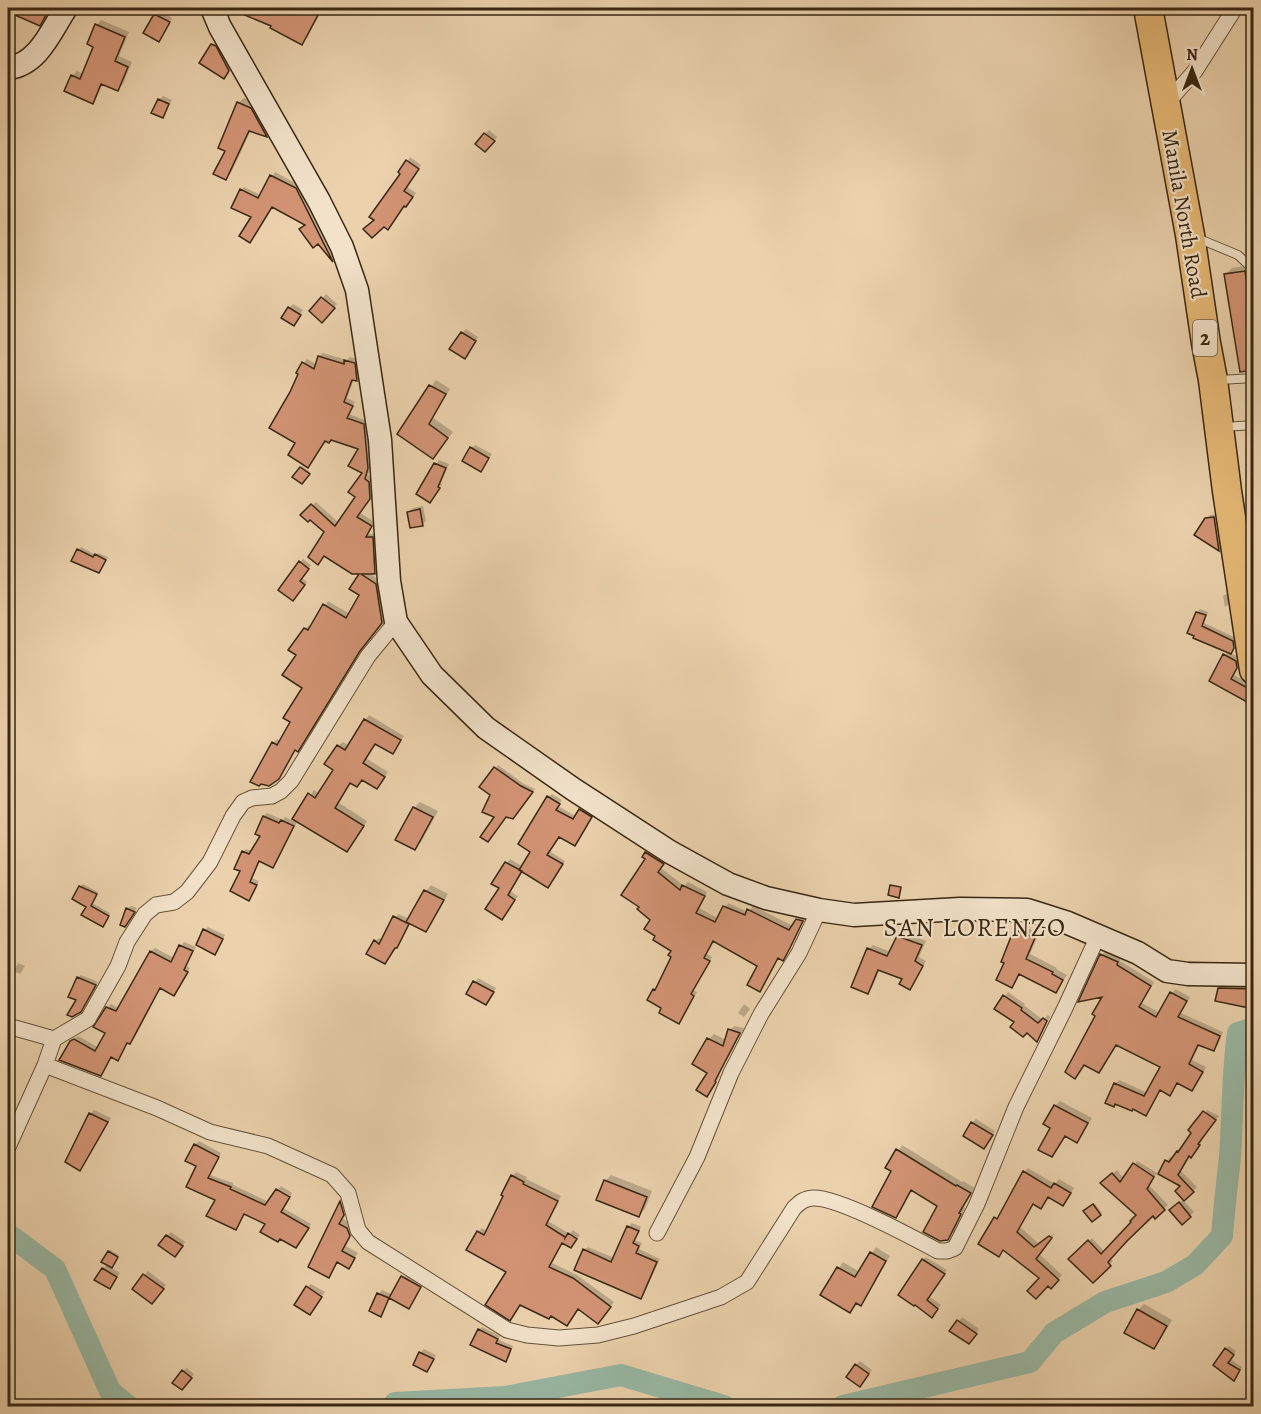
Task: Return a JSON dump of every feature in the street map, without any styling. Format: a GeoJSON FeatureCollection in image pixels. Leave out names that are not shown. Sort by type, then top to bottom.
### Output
{"type":"FeatureCollection","features":[{"type":"Feature","properties":{"kind":"highway","name":"Manila North Road"},"geometry":{"type":"LineString","coordinates":[[1148,8],[1190,235],[1250,611],[1254,669]]}},
{"type":"Feature","properties":{"kind":"street"},"geometry":{"type":"LineString","coordinates":[[8,68],[19,67],[33,59],[66,8]]}},
{"type":"Feature","properties":{"kind":"street"},"geometry":{"type":"LineString","coordinates":[[212,8],[220,27],[319,201],[342,247],[357,290],[380,440],[389,581],[396,622],[432,675],[486,728],[573,789],[670,852],[728,884],[766,898],[854,915],[960,909],[1027,910],[1068,923],[1138,953],[1177,973],[1254,975]]}},
{"type":"Feature","properties":{"kind":"street"},"geometry":{"type":"LineString","coordinates":[[1165,105],[1195,71],[1235,8]]}},
{"type":"Feature","properties":{"kind":"street"},"geometry":{"type":"LineString","coordinates":[[8,1147],[45,1065],[54,1039],[88,1019],[118,966],[127,942],[145,914],[156,905],[174,902],[187,892],[210,862],[233,816],[243,802],[252,798],[272,796],[291,781],[369,656],[396,622]]}},
{"type":"Feature","properties":{"kind":"street"},"geometry":{"type":"LineString","coordinates":[[657,1233],[697,1157],[731,1073],[761,1014],[799,953],[819,910]]}},
{"type":"Feature","properties":{"kind":"street"},"geometry":{"type":"LineString","coordinates":[[45,1065],[157,1108],[210,1132],[268,1146],[332,1175],[348,1192],[358,1230],[368,1242],[507,1330],[527,1335],[559,1338],[598,1335],[634,1326],[721,1297],[747,1282],[794,1208],[802,1201],[813,1198],[836,1201],[938,1251],[955,1248],[977,1204],[1016,1107],[1098,936]]}},
{"type":"Feature","properties":{"kind":"street"},"geometry":{"type":"LineString","coordinates":[[8,1026],[54,1039]]}},
{"type":"Feature","properties":{"kind":"lane"},"geometry":{"type":"LineString","coordinates":[[1190,235],[1238,255],[1254,270]]}},
{"type":"Feature","properties":{"kind":"lane"},"geometry":{"type":"LineString","coordinates":[[1213,380],[1254,378]]}},
{"type":"Feature","properties":{"kind":"lane"},"geometry":{"type":"LineString","coordinates":[[1219,427],[1254,425]]}},
{"type":"Feature","properties":{"kind":"building"},"geometry":{"type":"Polygon","coordinates":[[[8,8],[41,8],[48,11],[40,26],[8,12],[8,8]]]}},
{"type":"Feature","properties":{"kind":"building"},"geometry":{"type":"Polygon","coordinates":[[[228,8],[318,8],[315,13],[318,15],[302,45],[270,28],[271,26],[228,8]]]}},
{"type":"Feature","properties":{"kind":"building"},"geometry":{"type":"Polygon","coordinates":[[[154,14],[170,22],[159,42],[143,33],[154,14]]]}},
{"type":"Feature","properties":{"kind":"building"},"geometry":{"type":"Polygon","coordinates":[[[95,24],[125,37],[115,61],[128,67],[118,91],[101,84],[93,104],[64,91],[71,75],[80,79],[93,47],[87,44],[95,24]]]}},
{"type":"Feature","properties":{"kind":"building"},"geometry":{"type":"Polygon","coordinates":[[[211,44],[216,46],[229,71],[224,79],[199,63],[211,44]]]}},
{"type":"Feature","properties":{"kind":"building"},"geometry":{"type":"Polygon","coordinates":[[[158,99],[169,104],[163,118],[151,113],[158,99]]]}},
{"type":"Feature","properties":{"kind":"building"},"geometry":{"type":"Polygon","coordinates":[[[237,102],[251,108],[267,137],[249,131],[226,180],[213,174],[225,151],[218,148],[237,102]]]}},
{"type":"Feature","properties":{"kind":"building"},"geometry":{"type":"Polygon","coordinates":[[[484,133],[495,141],[485,152],[475,144],[484,133]]]}},
{"type":"Feature","properties":{"kind":"building"},"geometry":{"type":"Polygon","coordinates":[[[406,160],[419,169],[404,191],[413,197],[388,230],[384,227],[372,238],[363,229],[374,220],[369,217],[400,174],[398,172],[406,160]]]}},
{"type":"Feature","properties":{"kind":"building"},"geometry":{"type":"Polygon","coordinates":[[[270,175],[296,188],[333,262],[318,244],[313,248],[299,229],[305,225],[272,207],[250,243],[239,236],[251,217],[231,208],[240,189],[258,198],[270,175]]]}},
{"type":"Feature","properties":{"kind":"building"},"geometry":{"type":"Polygon","coordinates":[[[1245,271],[1254,323],[1254,370],[1240,372],[1224,274],[1245,271]]]}},
{"type":"Feature","properties":{"kind":"building"},"geometry":{"type":"Polygon","coordinates":[[[321,297],[335,308],[322,323],[309,311],[321,297]]]}},
{"type":"Feature","properties":{"kind":"building"},"geometry":{"type":"Polygon","coordinates":[[[288,307],[301,315],[294,326],[281,318],[288,307]]]}},
{"type":"Feature","properties":{"kind":"building"},"geometry":{"type":"Polygon","coordinates":[[[461,332],[476,341],[465,359],[449,349],[461,332]]]}},
{"type":"Feature","properties":{"kind":"building"},"geometry":{"type":"Polygon","coordinates":[[[318,356],[344,364],[344,360],[355,363],[357,381],[352,380],[344,402],[353,406],[347,418],[364,424],[368,468],[365,479],[369,482],[370,499],[357,517],[372,526],[366,537],[373,537],[375,574],[361,574],[376,584],[382,623],[360,651],[298,752],[295,750],[279,779],[269,786],[261,784],[259,786],[250,782],[272,742],[277,745],[290,722],[283,718],[302,688],[282,675],[296,655],[288,650],[304,628],[308,630],[323,604],[346,618],[359,595],[349,589],[359,574],[352,574],[324,556],[318,565],[308,557],[324,532],[300,515],[311,504],[335,526],[355,497],[348,492],[362,473],[348,466],[358,449],[331,440],[329,443],[325,441],[308,468],[288,455],[295,443],[269,428],[290,392],[302,362],[314,369],[318,356]]]}},
{"type":"Feature","properties":{"kind":"building"},"geometry":{"type":"Polygon","coordinates":[[[429,385],[446,394],[429,424],[448,438],[433,459],[397,434],[429,385]]]}},
{"type":"Feature","properties":{"kind":"building"},"geometry":{"type":"Polygon","coordinates":[[[470,447],[489,458],[481,472],[462,461],[470,447]]]}},
{"type":"Feature","properties":{"kind":"building"},"geometry":{"type":"Polygon","coordinates":[[[434,463],[446,468],[438,487],[440,488],[430,503],[416,494],[434,463]]]}},
{"type":"Feature","properties":{"kind":"building"},"geometry":{"type":"Polygon","coordinates":[[[300,467],[310,474],[302,484],[292,477],[300,467]]]}},
{"type":"Feature","properties":{"kind":"building"},"geometry":{"type":"Polygon","coordinates":[[[420,509],[423,526],[410,528],[407,512],[420,509]]]}},
{"type":"Feature","properties":{"kind":"building"},"geometry":{"type":"Polygon","coordinates":[[[1214,517],[1219,551],[1194,535],[1205,518],[1214,517]]]}},
{"type":"Feature","properties":{"kind":"building"},"geometry":{"type":"Polygon","coordinates":[[[77,549],[93,557],[95,554],[106,560],[99,573],[71,561],[77,549]]]}},
{"type":"Feature","properties":{"kind":"building"},"geometry":{"type":"Polygon","coordinates":[[[299,561],[309,569],[300,581],[305,585],[293,601],[278,590],[299,561]]]}},
{"type":"Feature","properties":{"kind":"building"},"geometry":{"type":"Polygon","coordinates":[[[1196,612],[1206,615],[1202,626],[1233,641],[1234,648],[1231,654],[1193,638],[1194,636],[1187,633],[1196,612]]]}},
{"type":"Feature","properties":{"kind":"building"},"geometry":{"type":"Polygon","coordinates":[[[1223,654],[1236,661],[1237,668],[1231,679],[1253,691],[1247,702],[1209,681],[1223,654]]]}},
{"type":"Feature","properties":{"kind":"building"},"geometry":{"type":"Polygon","coordinates":[[[364,719],[401,740],[393,754],[375,744],[363,763],[385,777],[377,789],[362,780],[357,787],[350,783],[335,808],[364,826],[347,852],[292,819],[308,793],[315,798],[333,770],[324,764],[337,745],[345,750],[364,719]]]}},
{"type":"Feature","properties":{"kind":"building"},"geometry":{"type":"Polygon","coordinates":[[[494,767],[533,792],[513,819],[506,817],[488,842],[480,837],[494,817],[482,812],[490,795],[479,787],[494,767]]]}},
{"type":"Feature","properties":{"kind":"building"},"geometry":{"type":"Polygon","coordinates":[[[547,796],[560,804],[556,810],[573,819],[579,809],[592,817],[575,846],[559,837],[547,855],[563,864],[548,888],[519,870],[530,852],[518,844],[547,796]]]}},
{"type":"Feature","properties":{"kind":"building"},"geometry":{"type":"Polygon","coordinates":[[[413,807],[433,817],[415,850],[395,840],[413,807]]]}},
{"type":"Feature","properties":{"kind":"building"},"geometry":{"type":"Polygon","coordinates":[[[263,816],[294,826],[273,868],[259,861],[250,882],[257,885],[249,901],[230,891],[240,871],[234,869],[242,851],[249,854],[260,836],[255,834],[263,816]]]}},
{"type":"Feature","properties":{"kind":"building"},"geometry":{"type":"Polygon","coordinates":[[[645,852],[664,864],[658,872],[680,890],[682,885],[705,896],[696,913],[715,922],[723,906],[745,915],[747,909],[789,930],[796,919],[803,921],[783,961],[778,958],[760,992],[747,985],[757,966],[713,941],[704,958],[710,961],[691,994],[694,996],[679,1024],[659,1013],[661,1008],[647,1000],[653,989],[655,990],[671,957],[668,955],[671,951],[653,940],[655,936],[644,929],[650,920],[637,909],[639,907],[621,895],[645,859],[642,857],[645,852]]]}},
{"type":"Feature","properties":{"kind":"building"},"geometry":{"type":"Polygon","coordinates":[[[505,862],[522,871],[508,895],[515,900],[502,920],[485,909],[499,888],[491,884],[505,862]]]}},
{"type":"Feature","properties":{"kind":"building"},"geometry":{"type":"Polygon","coordinates":[[[890,885],[901,887],[899,898],[888,895],[890,885]]]}},
{"type":"Feature","properties":{"kind":"building"},"geometry":{"type":"Polygon","coordinates":[[[79,886],[97,894],[91,906],[109,916],[103,927],[81,915],[86,907],[72,899],[79,886]]]}},
{"type":"Feature","properties":{"kind":"building"},"geometry":{"type":"Polygon","coordinates":[[[424,890],[444,900],[426,932],[406,922],[424,890]]]}},
{"type":"Feature","properties":{"kind":"building"},"geometry":{"type":"Polygon","coordinates":[[[126,908],[135,912],[125,927],[120,925],[126,908]]]}},
{"type":"Feature","properties":{"kind":"building"},"geometry":{"type":"Polygon","coordinates":[[[393,916],[409,924],[397,948],[385,964],[366,954],[374,940],[379,944],[393,916]]]}},
{"type":"Feature","properties":{"kind":"building"},"geometry":{"type":"Polygon","coordinates":[[[203,929],[223,939],[215,955],[196,945],[203,929]]]}},
{"type":"Feature","properties":{"kind":"building"},"geometry":{"type":"Polygon","coordinates":[[[1014,929],[1035,938],[1026,959],[1053,972],[1052,974],[1063,980],[1056,993],[1019,974],[1012,988],[996,980],[1004,963],[1001,962],[1014,929]]]}},
{"type":"Feature","properties":{"kind":"building"},"geometry":{"type":"Polygon","coordinates":[[[897,936],[922,945],[915,961],[923,966],[910,990],[899,984],[902,979],[878,970],[868,994],[851,987],[867,948],[887,956],[897,936]]]}},
{"type":"Feature","properties":{"kind":"building"},"geometry":{"type":"Polygon","coordinates":[[[179,945],[193,951],[184,970],[188,972],[174,996],[160,988],[130,1044],[127,1043],[118,1061],[111,1057],[101,1076],[59,1060],[70,1041],[74,1039],[95,1051],[105,1033],[93,1027],[106,1007],[116,1011],[150,951],[171,962],[179,945]]]}},
{"type":"Feature","properties":{"kind":"building"},"geometry":{"type":"Polygon","coordinates":[[[1100,954],[1118,962],[1117,965],[1151,986],[1139,1007],[1156,1017],[1170,992],[1187,1001],[1178,1017],[1220,1036],[1214,1051],[1198,1045],[1189,1064],[1203,1072],[1192,1091],[1177,1083],[1170,1096],[1160,1090],[1146,1116],[1133,1109],[1132,1111],[1115,1104],[1114,1107],[1105,1103],[1114,1083],[1144,1096],[1160,1067],[1116,1045],[1099,1073],[1084,1065],[1075,1079],[1065,1072],[1095,1016],[1092,1014],[1102,997],[1078,1002],[1100,954]]]}},
{"type":"Feature","properties":{"kind":"building"},"geometry":{"type":"Polygon","coordinates":[[[77,977],[96,985],[81,1012],[72,1017],[67,1015],[76,1000],[68,997],[77,977]]]}},
{"type":"Feature","properties":{"kind":"building"},"geometry":{"type":"Polygon","coordinates":[[[473,981],[494,992],[486,1005],[466,994],[473,981]]]}},
{"type":"Feature","properties":{"kind":"building"},"geometry":{"type":"Polygon","coordinates":[[[1218,988],[1254,989],[1254,1009],[1215,1001],[1218,988]]]}},
{"type":"Feature","properties":{"kind":"building"},"geometry":{"type":"Polygon","coordinates":[[[1003,995],[1038,1023],[1043,1018],[1047,1021],[1037,1042],[1027,1033],[1023,1037],[1010,1027],[1014,1022],[994,1009],[1003,995]]]}},
{"type":"Feature","properties":{"kind":"building"},"geometry":{"type":"Polygon","coordinates":[[[728,1029],[740,1033],[707,1097],[696,1090],[707,1073],[692,1064],[707,1038],[723,1046],[728,1029]]]}},
{"type":"Feature","properties":{"kind":"building"},"geometry":{"type":"Polygon","coordinates":[[[1054,1105],[1088,1123],[1077,1143],[1065,1136],[1052,1157],[1038,1150],[1050,1128],[1043,1124],[1054,1105]]]}},
{"type":"Feature","properties":{"kind":"building"},"geometry":{"type":"Polygon","coordinates":[[[1203,1111],[1216,1120],[1178,1175],[1194,1192],[1184,1201],[1175,1191],[1180,1186],[1158,1174],[1165,1160],[1169,1162],[1178,1152],[1191,1133],[1188,1130],[1203,1111]]]}},
{"type":"Feature","properties":{"kind":"building"},"geometry":{"type":"Polygon","coordinates":[[[89,1113],[108,1122],[80,1171],[65,1162],[89,1113]]]}},
{"type":"Feature","properties":{"kind":"building"},"geometry":{"type":"Polygon","coordinates":[[[971,1122],[993,1135],[984,1149],[963,1136],[971,1122]]]}},
{"type":"Feature","properties":{"kind":"building"},"geometry":{"type":"Polygon","coordinates":[[[194,1144],[219,1157],[208,1178],[265,1205],[276,1189],[290,1197],[281,1212],[309,1228],[296,1248],[280,1239],[278,1242],[260,1232],[265,1224],[244,1214],[236,1230],[206,1216],[215,1200],[186,1187],[196,1166],[185,1161],[194,1144]]]}},
{"type":"Feature","properties":{"kind":"building"},"geometry":{"type":"Polygon","coordinates":[[[896,1149],[971,1193],[959,1213],[961,1214],[948,1240],[940,1241],[923,1232],[937,1206],[911,1190],[896,1218],[872,1207],[891,1171],[885,1168],[896,1149]]]}},
{"type":"Feature","properties":{"kind":"building"},"geometry":{"type":"Polygon","coordinates":[[[1133,1163],[1154,1177],[1147,1189],[1165,1210],[1155,1219],[1153,1216],[1127,1241],[1108,1262],[1111,1266],[1093,1283],[1068,1259],[1088,1240],[1101,1254],[1136,1215],[1100,1183],[1112,1173],[1120,1182],[1133,1163]]]}},
{"type":"Feature","properties":{"kind":"building"},"geometry":{"type":"Polygon","coordinates":[[[1023,1171],[1051,1188],[1054,1183],[1071,1193],[1063,1206],[1048,1197],[1041,1209],[1033,1204],[1017,1232],[1034,1247],[1049,1236],[1052,1238],[1036,1259],[1059,1280],[1051,1289],[1048,1286],[1036,1299],[1027,1291],[1039,1278],[1003,1250],[999,1257],[978,1244],[994,1217],[997,1219],[1023,1171]]]}},
{"type":"Feature","properties":{"kind":"building"},"geometry":{"type":"Polygon","coordinates":[[[511,1175],[524,1182],[523,1184],[558,1201],[546,1225],[565,1238],[568,1233],[577,1239],[571,1248],[562,1243],[549,1267],[573,1278],[611,1307],[598,1324],[578,1309],[567,1326],[551,1316],[549,1319],[520,1305],[510,1321],[485,1305],[506,1272],[466,1250],[477,1231],[484,1235],[511,1175]]]}},
{"type":"Feature","properties":{"kind":"building"},"geometry":{"type":"Polygon","coordinates":[[[604,1180],[647,1197],[639,1217],[596,1200],[604,1180]]]}},
{"type":"Feature","properties":{"kind":"building"},"geometry":{"type":"Polygon","coordinates":[[[340,1201],[344,1215],[339,1224],[347,1228],[350,1236],[342,1251],[355,1258],[349,1269],[337,1262],[329,1278],[308,1267],[340,1201]]]}},
{"type":"Feature","properties":{"kind":"building"},"geometry":{"type":"Polygon","coordinates":[[[1179,1202],[1191,1217],[1182,1225],[1169,1210],[1179,1202]]]}},
{"type":"Feature","properties":{"kind":"building"},"geometry":{"type":"Polygon","coordinates":[[[1093,1204],[1101,1215],[1092,1222],[1083,1211],[1093,1204]]]}},
{"type":"Feature","properties":{"kind":"building"},"geometry":{"type":"Polygon","coordinates":[[[627,1226],[639,1231],[633,1243],[639,1246],[636,1253],[657,1262],[641,1299],[574,1270],[583,1249],[611,1262],[627,1226]]]}},
{"type":"Feature","properties":{"kind":"building"},"geometry":{"type":"Polygon","coordinates":[[[166,1235],[183,1246],[175,1257],[158,1245],[166,1235]]]}},
{"type":"Feature","properties":{"kind":"building"},"geometry":{"type":"Polygon","coordinates":[[[108,1251],[118,1257],[112,1268],[101,1262],[108,1251]]]}},
{"type":"Feature","properties":{"kind":"building"},"geometry":{"type":"Polygon","coordinates":[[[870,1252],[886,1261],[861,1306],[856,1303],[850,1313],[820,1295],[837,1267],[855,1277],[870,1252]]]}},
{"type":"Feature","properties":{"kind":"building"},"geometry":{"type":"Polygon","coordinates":[[[922,1259],[945,1274],[927,1300],[938,1309],[932,1318],[898,1295],[922,1259]]]}},
{"type":"Feature","properties":{"kind":"building"},"geometry":{"type":"Polygon","coordinates":[[[102,1268],[117,1277],[110,1289],[94,1280],[102,1268]]]}},
{"type":"Feature","properties":{"kind":"building"},"geometry":{"type":"Polygon","coordinates":[[[143,1274],[164,1289],[152,1304],[132,1289],[143,1274]]]}},
{"type":"Feature","properties":{"kind":"building"},"geometry":{"type":"Polygon","coordinates":[[[401,1276],[421,1287],[409,1309],[389,1298],[401,1276]]]}},
{"type":"Feature","properties":{"kind":"building"},"geometry":{"type":"Polygon","coordinates":[[[306,1286],[322,1297],[310,1315],[294,1305],[306,1286]]]}},
{"type":"Feature","properties":{"kind":"building"},"geometry":{"type":"Polygon","coordinates":[[[377,1293],[389,1298],[381,1317],[369,1311],[377,1293]]]}},
{"type":"Feature","properties":{"kind":"building"},"geometry":{"type":"Polygon","coordinates":[[[1137,1309],[1167,1326],[1154,1349],[1124,1333],[1137,1309]]]}},
{"type":"Feature","properties":{"kind":"building"},"geometry":{"type":"Polygon","coordinates":[[[957,1320],[977,1334],[969,1344],[949,1331],[957,1320]]]}},
{"type":"Feature","properties":{"kind":"building"},"geometry":{"type":"Polygon","coordinates":[[[478,1329],[498,1339],[496,1343],[511,1349],[506,1362],[470,1345],[478,1329]]]}},
{"type":"Feature","properties":{"kind":"building"},"geometry":{"type":"Polygon","coordinates":[[[1225,1348],[1234,1355],[1228,1363],[1240,1370],[1234,1381],[1213,1365],[1225,1348]]]}},
{"type":"Feature","properties":{"kind":"building"},"geometry":{"type":"Polygon","coordinates":[[[419,1352],[434,1359],[427,1372],[413,1365],[419,1352]]]}},
{"type":"Feature","properties":{"kind":"building"},"geometry":{"type":"Polygon","coordinates":[[[855,1364],[869,1374],[860,1387],[846,1377],[855,1364]]]}},
{"type":"Feature","properties":{"kind":"building"},"geometry":{"type":"Polygon","coordinates":[[[182,1370],[192,1378],[182,1390],[172,1383],[182,1370]]]}},
{"type":"Feature","properties":{"kind":"waterway"},"geometry":{"type":"LineString","coordinates":[[843,1406],[1030,1362],[1054,1333],[1105,1302],[1166,1282],[1195,1265],[1222,1236],[1238,1033],[1254,1028]]}},
{"type":"Feature","properties":{"kind":"waterway"},"geometry":{"type":"LineString","coordinates":[[8,1234],[55,1269],[110,1391],[128,1406]]}},
{"type":"Feature","properties":{"kind":"waterway"},"geometry":{"type":"LineString","coordinates":[[393,1406],[395,1403],[505,1397],[621,1375],[724,1406]]}},
{"type":"Feature","properties":{"kind":"district","name":"SAN LORENZO"},"geometry":{"type":"Point","coordinates":[975,927]}}]}
